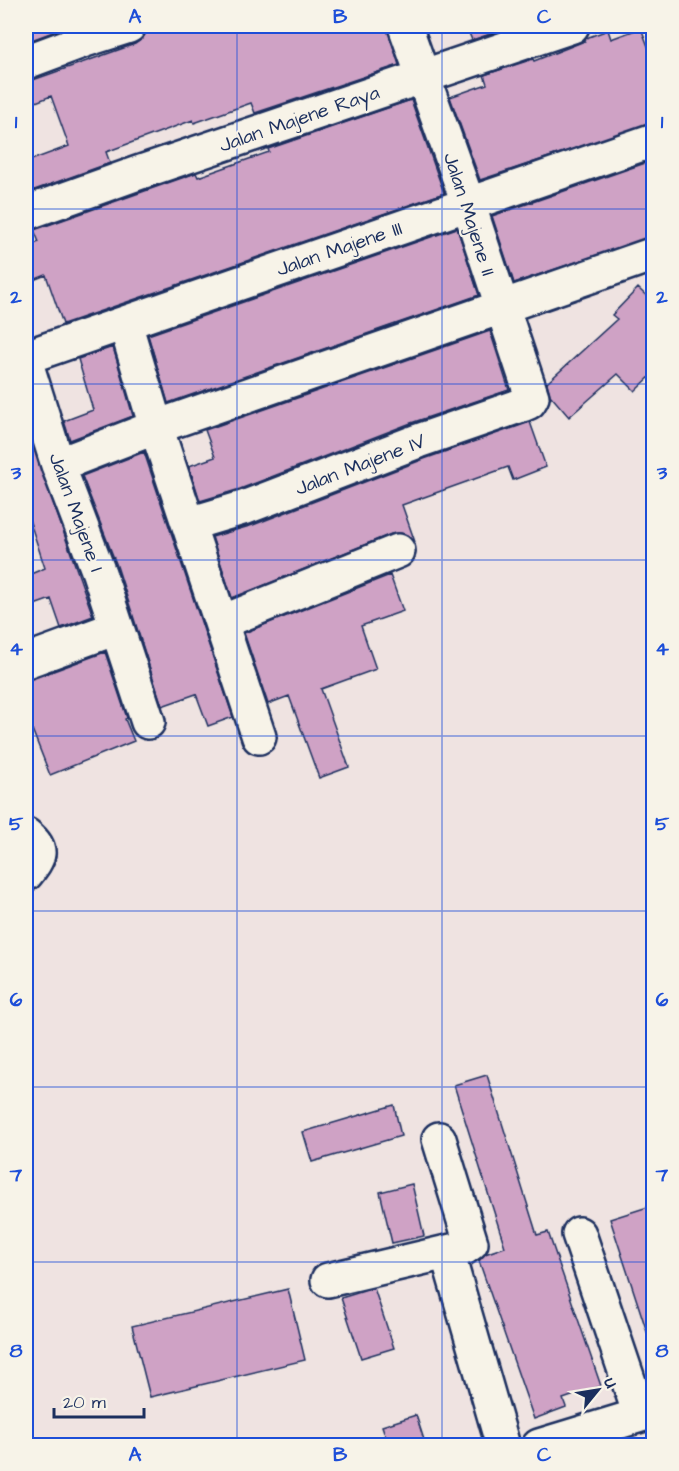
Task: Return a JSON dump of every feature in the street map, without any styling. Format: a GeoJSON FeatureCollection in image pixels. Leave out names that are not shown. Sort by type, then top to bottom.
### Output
{"type":"FeatureCollection","features":[{"type":"Feature","properties":{"kind":"street"},"geometry":{"type":"LineString","coordinates":[[26,62],[82,33],[129,26]]}},
{"type":"Feature","properties":{"kind":"street","name":"Jalan Majene II"},"geometry":{"type":"LineString","coordinates":[[405,26],[424,75],[532,393],[529,402]]}},
{"type":"Feature","properties":{"kind":"street","name":"Jalan Majene Raya"},"geometry":{"type":"LineString","coordinates":[[26,213],[557,28]]}},
{"type":"Feature","properties":{"kind":"street","name":"Jalan Majene III"},"geometry":{"type":"LineString","coordinates":[[26,357],[654,140]]}},
{"type":"Feature","properties":{"kind":"street"},"geometry":{"type":"LineString","coordinates":[[58,465],[156,427],[654,254]]}},
{"type":"Feature","properties":{"kind":"street"},"geometry":{"type":"LineString","coordinates":[[125,323],[156,427],[259,737]]}},
{"type":"Feature","properties":{"kind":"street","name":"Jalan Majene I"},"geometry":{"type":"LineString","coordinates":[[26,363],[58,465],[99,573],[148,722]]}},
{"type":"Feature","properties":{"kind":"street","name":"Jalan Majene IV"},"geometry":{"type":"LineString","coordinates":[[189,524],[246,507],[418,441],[529,402]]}},
{"type":"Feature","properties":{"kind":"street"},"geometry":{"type":"LineString","coordinates":[[222,622],[398,551]]}},
{"type":"Feature","properties":{"kind":"street"},"geometry":{"type":"LineString","coordinates":[[26,661],[117,628]]}},
{"type":"Feature","properties":{"kind":"street"},"geometry":{"type":"LineString","coordinates":[[26,835],[35,842],[39,854],[38,859],[26,874]]}},
{"type":"Feature","properties":{"kind":"street"},"geometry":{"type":"LineString","coordinates":[[328,1280],[464,1248],[471,1243],[439,1139]]}},
{"type":"Feature","properties":{"kind":"street"},"geometry":{"type":"LineString","coordinates":[[539,1446],[647,1413],[579,1234]]}},
{"type":"Feature","properties":{"kind":"street"},"geometry":{"type":"LineString","coordinates":[[447,1252],[503,1446]]}},
{"type":"Feature","properties":{"kind":"building"},"geometry":{"type":"Polygon","coordinates":[[[26,26],[61,26],[61,29],[26,42],[26,26]]]}},
{"type":"Feature","properties":{"kind":"building"},"geometry":{"type":"Polygon","coordinates":[[[147,26],[387,26],[399,65],[255,113],[251,103],[194,123],[193,120],[106,152],[110,163],[26,193],[26,162],[69,146],[51,96],[26,106],[26,80],[33,80],[135,44],[143,38],[147,26]]]}},
{"type":"Feature","properties":{"kind":"building"},"geometry":{"type":"Polygon","coordinates":[[[466,26],[515,26],[472,40],[466,26]]]}},
{"type":"Feature","properties":{"kind":"building"},"geometry":{"type":"Polygon","coordinates":[[[641,28],[654,62],[654,122],[480,180],[450,97],[487,84],[484,75],[533,59],[534,61],[608,30],[611,39],[641,28]]]}},
{"type":"Feature","properties":{"kind":"building"},"geometry":{"type":"Polygon","coordinates":[[[411,100],[444,193],[63,324],[46,275],[26,283],[26,247],[39,242],[34,230],[196,173],[198,177],[269,152],[268,149],[411,100]]]}},
{"type":"Feature","properties":{"kind":"building"},"geometry":{"type":"Polygon","coordinates":[[[654,160],[654,236],[514,283],[492,216],[654,160]]]}},
{"type":"Feature","properties":{"kind":"building"},"geometry":{"type":"Polygon","coordinates":[[[457,228],[479,295],[168,403],[148,335],[457,228]]]}},
{"type":"Feature","properties":{"kind":"building"},"geometry":{"type":"Polygon","coordinates":[[[638,288],[654,303],[654,373],[635,391],[618,374],[569,417],[550,395],[547,383],[617,319],[612,315],[638,288]]]}},
{"type":"Feature","properties":{"kind":"building"},"geometry":{"type":"Polygon","coordinates":[[[490,331],[509,390],[411,423],[240,489],[200,501],[189,466],[215,457],[205,430],[490,331]]]}},
{"type":"Feature","properties":{"kind":"building"},"geometry":{"type":"Polygon","coordinates":[[[113,347],[133,416],[70,440],[64,421],[93,410],[78,359],[113,347]]]}},
{"type":"Feature","properties":{"kind":"building"},"geometry":{"type":"Polygon","coordinates":[[[530,422],[546,467],[513,480],[508,467],[402,505],[415,542],[409,536],[401,533],[391,534],[232,598],[212,537],[253,525],[424,459],[530,422]]]}},
{"type":"Feature","properties":{"kind":"building"},"geometry":{"type":"Polygon","coordinates":[[[29,434],[93,616],[61,628],[51,599],[26,608],[26,576],[45,568],[26,510],[26,436],[29,434]]]}},
{"type":"Feature","properties":{"kind":"building"},"geometry":{"type":"Polygon","coordinates":[[[144,452],[233,717],[208,726],[196,694],[162,706],[117,566],[82,476],[144,452]]]}},
{"type":"Feature","properties":{"kind":"building"},"geometry":{"type":"Polygon","coordinates":[[[390,575],[403,611],[361,626],[376,669],[321,689],[349,767],[319,778],[289,696],[268,704],[244,633],[390,575]]]}},
{"type":"Feature","properties":{"kind":"building"},"geometry":{"type":"Polygon","coordinates":[[[105,652],[134,741],[50,775],[26,714],[26,679],[32,679],[105,652]]]}},
{"type":"Feature","properties":{"kind":"building"},"geometry":{"type":"Polygon","coordinates":[[[487,1075],[537,1235],[548,1232],[601,1386],[563,1399],[566,1407],[534,1419],[479,1261],[485,1254],[505,1247],[454,1085],[487,1075]]]}},
{"type":"Feature","properties":{"kind":"building"},"geometry":{"type":"Polygon","coordinates":[[[394,1105],[401,1136],[312,1162],[303,1132],[394,1105]]]}},
{"type":"Feature","properties":{"kind":"building"},"geometry":{"type":"Polygon","coordinates":[[[412,1184],[424,1236],[392,1243],[380,1192],[412,1184]]]}},
{"type":"Feature","properties":{"kind":"building"},"geometry":{"type":"Polygon","coordinates":[[[654,1205],[654,1338],[649,1338],[610,1219],[654,1205]]]}},
{"type":"Feature","properties":{"kind":"building"},"geometry":{"type":"Polygon","coordinates":[[[374,1288],[394,1348],[361,1358],[341,1298],[374,1288]]]}},
{"type":"Feature","properties":{"kind":"building"},"geometry":{"type":"Polygon","coordinates":[[[288,1289],[305,1360],[150,1397],[132,1326],[288,1289]]]}},
{"type":"Feature","properties":{"kind":"building"},"geometry":{"type":"Polygon","coordinates":[[[416,1415],[426,1446],[389,1446],[382,1426],[416,1415]]]}}]}
